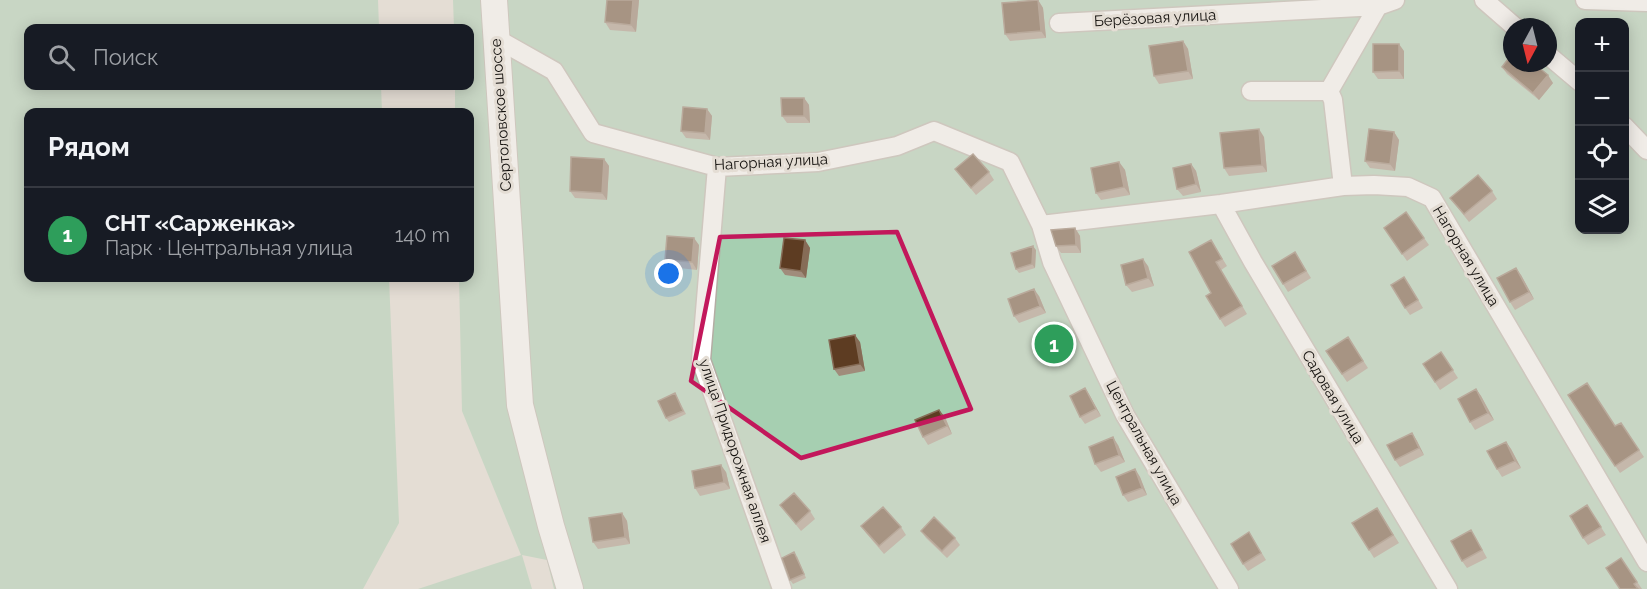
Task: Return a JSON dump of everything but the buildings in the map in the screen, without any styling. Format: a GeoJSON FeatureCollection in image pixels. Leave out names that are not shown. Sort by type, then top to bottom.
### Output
{"type":"FeatureCollection","features":[{"type":"Feature","properties":{"kind":"main road","name":"Сертоловское шоссе"},"geometry":{"type":"LineString","coordinates":[[494,0],[520,405],[550,526],[570,589]]}},
{"type":"Feature","properties":{"kind":"street"},"geometry":{"type":"LineString","coordinates":[[1484,0],[1505,18]]}},
{"type":"Feature","properties":{"kind":"street"},"geometry":{"type":"LineString","coordinates":[[1585,0],[1647,2]]}},
{"type":"Feature","properties":{"kind":"street"},"geometry":{"type":"LineString","coordinates":[[1329,91],[1387,3]]}},
{"type":"Feature","properties":{"kind":"street","name":"Берёзовая улица"},"geometry":{"type":"LineString","coordinates":[[1059,23],[1387,3]]}},
{"type":"Feature","properties":{"kind":"street","name":"Нагорная улица"},"geometry":{"type":"LineString","coordinates":[[496,39],[554,71],[593,133],[717,167],[818,162],[897,146],[934,131],[1010,162]]}},
{"type":"Feature","properties":{"kind":"street"},"geometry":{"type":"LineString","coordinates":[[1557,63],[1575,78]]}},
{"type":"Feature","properties":{"kind":"street"},"geometry":{"type":"LineString","coordinates":[[1251,91],[1329,91]]}},
{"type":"Feature","properties":{"kind":"street"},"geometry":{"type":"LineString","coordinates":[[1329,91],[1333,100],[1342,186]]}},
{"type":"Feature","properties":{"kind":"street"},"geometry":{"type":"LineString","coordinates":[[1629,131],[1647,150]]}},
{"type":"Feature","properties":{"kind":"street","name":"Центральная улица"},"geometry":{"type":"LineString","coordinates":[[1010,162],[1041,225],[1052,262],[1125,415],[1229,589]]}},
{"type":"Feature","properties":{"kind":"street","name":"улица Придорожная аллея"},"geometry":{"type":"LineString","coordinates":[[717,167],[701,360],[782,589]]}},
{"type":"Feature","properties":{"kind":"street","name":"Нагорная улица"},"geometry":{"type":"LineString","coordinates":[[1041,225],[1221,204],[1342,186],[1374,184],[1408,187],[1432,198],[1647,562]]}},
{"type":"Feature","properties":{"kind":"street","name":"Садовая улица"},"geometry":{"type":"LineString","coordinates":[[1221,204],[1253,262],[1448,589]]}},
{"type":"Feature","properties":{"kind":"highlighted area"},"geometry":{"type":"Polygon","coordinates":[[[897,232],[971,409],[801,458],[691,381],[720,237],[897,232]]]}},
{"type":"Feature","properties":{"kind":"green space"},"geometry":{"type":"Polygon","coordinates":[[[0,0],[378,0],[379,24],[24,24],[24,90],[381,90],[382,108],[24,108],[24,282],[389,282],[399,523],[363,589],[0,589],[0,0]]]}},
{"type":"Feature","properties":{"kind":"green space"},"geometry":{"type":"Polygon","coordinates":[[[453,0],[1647,0],[1647,589],[554,589],[547,560],[522,555],[532,589],[418,589],[521,555],[462,411],[459,282],[474,282],[474,108],[455,108],[455,90],[474,90],[474,24],[454,24],[453,0]]]}},
{"type":"Feature","properties":{"kind":"place","name":"СНТ «Сарженка»"},"geometry":{"type":"Point","coordinates":[1054,344]}}]}
